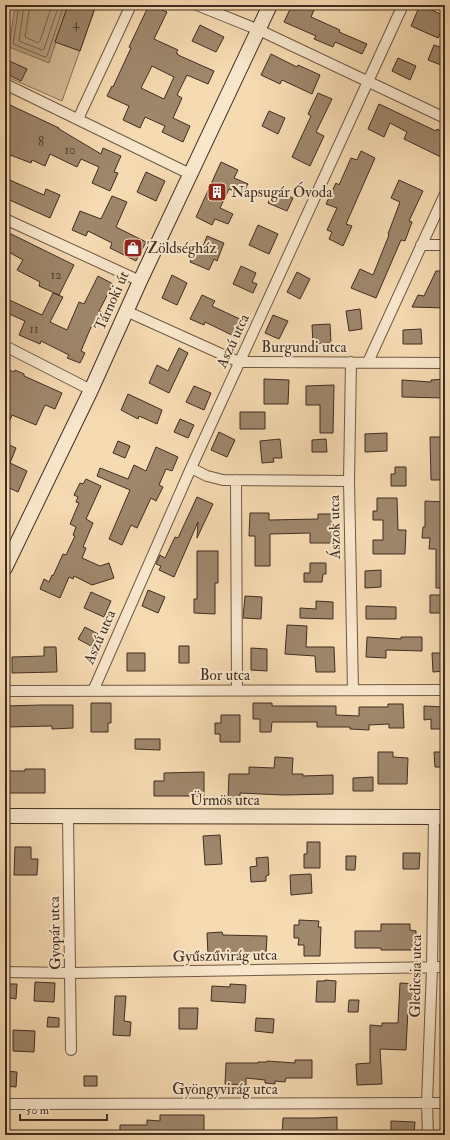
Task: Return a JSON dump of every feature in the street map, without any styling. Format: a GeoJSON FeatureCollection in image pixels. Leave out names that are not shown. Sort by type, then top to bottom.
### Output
{"type":"FeatureCollection","features":[{"type":"Feature","properties":{"kind":"street"},"geometry":{"type":"LineString","coordinates":[[78,119],[131,5]]}},
{"type":"Feature","properties":{"kind":"street"},"geometry":{"type":"LineString","coordinates":[[197,5],[259,30],[445,118]]}},
{"type":"Feature","properties":{"kind":"street","name":"Tárnoki út"},"geometry":{"type":"LineString","coordinates":[[5,568],[91,390],[126,311],[270,5]]}},
{"type":"Feature","properties":{"kind":"street","name":"Aszú utca"},"geometry":{"type":"LineString","coordinates":[[92,691],[239,362],[369,82],[403,5]]}},
{"type":"Feature","properties":{"kind":"street"},"geometry":{"type":"LineString","coordinates":[[5,84],[190,174]]}},
{"type":"Feature","properties":{"kind":"street"},"geometry":{"type":"LineString","coordinates":[[368,362],[445,194]]}},
{"type":"Feature","properties":{"kind":"street"},"geometry":{"type":"LineString","coordinates":[[5,219],[140,281]]}},
{"type":"Feature","properties":{"kind":"street"},"geometry":{"type":"LineString","coordinates":[[422,245],[445,245]]}},
{"type":"Feature","properties":{"kind":"street","name":"Burgundi utca"},"geometry":{"type":"LineString","coordinates":[[126,311],[239,362],[445,363]]}},
{"type":"Feature","properties":{"kind":"street"},"geometry":{"type":"LineString","coordinates":[[5,346],[91,390]]}},
{"type":"Feature","properties":{"kind":"street","name":"Ászok utca"},"geometry":{"type":"LineString","coordinates":[[351,362],[349,481],[353,690]]}},
{"type":"Feature","properties":{"kind":"street"},"geometry":{"type":"LineString","coordinates":[[191,468],[208,476],[223,480],[349,481]]}},
{"type":"Feature","properties":{"kind":"street"},"geometry":{"type":"LineString","coordinates":[[236,480],[236,690]]}},
{"type":"Feature","properties":{"kind":"street","name":"Bor utca"},"geometry":{"type":"LineString","coordinates":[[5,692],[445,690]]}},
{"type":"Feature","properties":{"kind":"street","name":"Ürmös utca"},"geometry":{"type":"LineString","coordinates":[[5,816],[439,817]]}},
{"type":"Feature","properties":{"kind":"street","name":"Gyopár utca"},"geometry":{"type":"LineString","coordinates":[[68,816],[71,1050]]}},
{"type":"Feature","properties":{"kind":"street","name":"Gledicsia utca"},"geometry":{"type":"LineString","coordinates":[[428,1135],[427,1103],[439,817]]}},
{"type":"Feature","properties":{"kind":"street","name":"Gyűszűvirág utca"},"geometry":{"type":"LineString","coordinates":[[5,972],[70,973],[445,967]]}},
{"type":"Feature","properties":{"kind":"street","name":"Gyöngyvirág utca"},"geometry":{"type":"LineString","coordinates":[[5,1104],[445,1103]]}},
{"type":"Feature","properties":{"kind":"shaded area"},"geometry":{"type":"Polygon","coordinates":[[[5,5],[96,5],[62,101],[12,79],[5,78],[5,5]]]}},
{"type":"Feature","properties":{"kind":"water"},"geometry":{"type":"Polygon","coordinates":[[[15,5],[68,5],[49,63],[9,47],[15,5]]]}},
{"type":"Feature","properties":{"kind":"building"},"geometry":{"type":"Polygon","coordinates":[[[68,5],[96,5],[80,51],[55,42],[68,5]]]}},
{"type":"Feature","properties":{"kind":"building"},"geometry":{"type":"Polygon","coordinates":[[[149,5],[167,12],[154,39],[178,50],[176,53],[178,55],[214,71],[208,84],[187,75],[177,95],[182,98],[173,118],[190,126],[183,142],[162,132],[165,126],[145,117],[140,128],[123,120],[129,106],[107,96],[112,86],[113,87],[131,48],[129,47],[149,5]],[[152,66],[141,88],[164,99],[174,77],[152,66]]]}},
{"type":"Feature","properties":{"kind":"building"},"geometry":{"type":"Polygon","coordinates":[[[292,5],[303,5],[314,10],[311,17],[340,30],[339,32],[367,44],[362,54],[335,42],[333,47],[314,39],[316,36],[284,22],[292,5]]]}},
{"type":"Feature","properties":{"kind":"building"},"geometry":{"type":"Polygon","coordinates":[[[420,5],[445,16],[445,24],[438,38],[411,26],[420,5]]]}},
{"type":"Feature","properties":{"kind":"building"},"geometry":{"type":"Polygon","coordinates":[[[200,25],[224,37],[216,52],[192,41],[200,25]]]}},
{"type":"Feature","properties":{"kind":"building"},"geometry":{"type":"Polygon","coordinates":[[[434,45],[445,49],[445,56],[441,65],[428,60],[434,45]]]}},
{"type":"Feature","properties":{"kind":"building"},"geometry":{"type":"Polygon","coordinates":[[[271,54],[297,67],[298,65],[320,75],[312,94],[282,80],[280,84],[261,75],[271,54]]]}},
{"type":"Feature","properties":{"kind":"building"},"geometry":{"type":"Polygon","coordinates":[[[398,58],[416,66],[410,80],[392,71],[398,58]]]}},
{"type":"Feature","properties":{"kind":"building"},"geometry":{"type":"Polygon","coordinates":[[[5,59],[27,69],[21,81],[5,73],[5,59]]]}},
{"type":"Feature","properties":{"kind":"building"},"geometry":{"type":"Polygon","coordinates":[[[318,93],[332,99],[316,132],[324,136],[310,166],[292,157],[311,116],[308,114],[318,93]]]}},
{"type":"Feature","properties":{"kind":"building"},"geometry":{"type":"Polygon","coordinates":[[[379,104],[436,131],[437,129],[445,133],[445,159],[404,139],[407,132],[390,123],[384,137],[368,129],[379,104]]]}},
{"type":"Feature","properties":{"kind":"building"},"geometry":{"type":"Polygon","coordinates":[[[10,105],[59,128],[101,154],[103,148],[121,156],[114,172],[118,173],[110,191],[92,183],[99,167],[81,159],[77,167],[50,154],[45,166],[32,160],[31,163],[5,153],[5,115],[10,105]]]}},
{"type":"Feature","properties":{"kind":"building"},"geometry":{"type":"Polygon","coordinates":[[[269,111],[285,118],[278,134],[262,126],[269,111]]]}},
{"type":"Feature","properties":{"kind":"building"},"geometry":{"type":"Polygon","coordinates":[[[361,151],[375,158],[346,224],[352,226],[343,246],[329,239],[332,232],[327,230],[337,208],[326,204],[336,183],[339,185],[351,158],[357,160],[361,151]]]}},
{"type":"Feature","properties":{"kind":"building","name":"Napsugár Óvoda"},"geometry":{"type":"Polygon","coordinates":[[[221,162],[238,170],[234,178],[248,184],[242,195],[229,189],[220,208],[233,214],[228,224],[215,219],[212,225],[196,217],[221,162]]]}},
{"type":"Feature","properties":{"kind":"building"},"geometry":{"type":"Polygon","coordinates":[[[146,172],[165,181],[156,201],[137,192],[146,172]]]}},
{"type":"Feature","properties":{"kind":"building"},"geometry":{"type":"Polygon","coordinates":[[[5,178],[44,195],[46,189],[60,195],[50,218],[5,198],[5,178]]]}},
{"type":"Feature","properties":{"kind":"building"},"geometry":{"type":"Polygon","coordinates":[[[399,180],[423,191],[409,221],[412,222],[405,241],[401,240],[376,298],[351,288],[360,269],[373,275],[400,202],[391,198],[399,180]]]}},
{"type":"Feature","properties":{"kind":"building"},"geometry":{"type":"Polygon","coordinates":[[[274,190],[293,198],[287,211],[268,203],[274,190]]]}},
{"type":"Feature","properties":{"kind":"building"},"geometry":{"type":"Polygon","coordinates":[[[112,196],[127,202],[116,227],[146,242],[136,261],[110,248],[112,243],[88,231],[86,236],[72,230],[80,211],[101,219],[112,196]]]}},
{"type":"Feature","properties":{"kind":"building"},"geometry":{"type":"Polygon","coordinates":[[[258,225],[278,234],[269,254],[249,245],[258,225]]]}},
{"type":"Feature","properties":{"kind":"building"},"geometry":{"type":"Polygon","coordinates":[[[5,231],[74,265],[59,295],[39,286],[40,282],[17,270],[23,260],[5,250],[5,231]]]}},
{"type":"Feature","properties":{"kind":"building"},"geometry":{"type":"Polygon","coordinates":[[[207,236],[224,243],[217,261],[214,259],[209,270],[190,262],[196,247],[202,249],[207,236]]]}},
{"type":"Feature","properties":{"kind":"building"},"geometry":{"type":"Polygon","coordinates":[[[241,266],[256,273],[252,282],[257,284],[253,293],[233,284],[241,266]]]}},
{"type":"Feature","properties":{"kind":"building"},"geometry":{"type":"Polygon","coordinates":[[[436,271],[445,272],[445,308],[412,307],[418,295],[424,296],[436,271]]]}},
{"type":"Feature","properties":{"kind":"building"},"geometry":{"type":"Polygon","coordinates":[[[297,272],[310,279],[300,299],[287,292],[297,272]]]}},
{"type":"Feature","properties":{"kind":"building"},"geometry":{"type":"Polygon","coordinates":[[[172,275],[187,283],[177,305],[162,298],[172,275]]]}},
{"type":"Feature","properties":{"kind":"building"},"geometry":{"type":"Polygon","coordinates":[[[98,276],[113,284],[99,311],[103,313],[96,329],[91,327],[81,351],[85,353],[80,363],[67,358],[69,355],[41,341],[40,344],[19,335],[25,321],[5,312],[5,298],[42,315],[53,293],[63,297],[50,322],[67,330],[79,302],[84,304],[98,276]]]}},
{"type":"Feature","properties":{"kind":"building"},"geometry":{"type":"Polygon","coordinates":[[[202,295],[215,301],[212,306],[244,321],[236,337],[205,322],[204,325],[190,319],[202,295]]]}},
{"type":"Feature","properties":{"kind":"building"},"geometry":{"type":"Polygon","coordinates":[[[360,309],[362,329],[349,331],[346,311],[360,309]]]}},
{"type":"Feature","properties":{"kind":"building"},"geometry":{"type":"Polygon","coordinates":[[[273,315],[288,321],[279,339],[265,333],[273,315]]]}},
{"type":"Feature","properties":{"kind":"building"},"geometry":{"type":"Polygon","coordinates":[[[330,324],[331,343],[313,344],[312,325],[330,324]]]}},
{"type":"Feature","properties":{"kind":"building"},"geometry":{"type":"Polygon","coordinates":[[[421,329],[422,344],[403,344],[403,330],[421,329]]]}},
{"type":"Feature","properties":{"kind":"building"},"geometry":{"type":"Polygon","coordinates":[[[179,348],[188,353],[169,393],[149,383],[157,365],[168,371],[179,348]]]}},
{"type":"Feature","properties":{"kind":"building"},"geometry":{"type":"Polygon","coordinates":[[[5,368],[14,372],[15,370],[24,374],[24,376],[62,393],[55,409],[45,405],[36,425],[12,415],[5,432],[5,368]]]}},
{"type":"Feature","properties":{"kind":"building"},"geometry":{"type":"Polygon","coordinates":[[[264,379],[289,380],[288,404],[264,404],[264,379]]]}},
{"type":"Feature","properties":{"kind":"building"},"geometry":{"type":"Polygon","coordinates":[[[445,379],[445,398],[402,397],[402,380],[431,382],[431,380],[445,379]]]}},
{"type":"Feature","properties":{"kind":"building"},"geometry":{"type":"Polygon","coordinates":[[[334,385],[333,433],[320,433],[320,405],[306,405],[306,386],[334,385]]]}},
{"type":"Feature","properties":{"kind":"building"},"geometry":{"type":"Polygon","coordinates":[[[194,386],[211,393],[204,410],[186,402],[194,386]]]}},
{"type":"Feature","properties":{"kind":"building"},"geometry":{"type":"Polygon","coordinates":[[[128,394],[162,410],[157,424],[139,416],[138,419],[121,410],[128,394]]]}},
{"type":"Feature","properties":{"kind":"building"},"geometry":{"type":"Polygon","coordinates":[[[240,412],[265,412],[265,429],[240,429],[240,412]]]}},
{"type":"Feature","properties":{"kind":"building"},"geometry":{"type":"Polygon","coordinates":[[[180,419],[194,425],[188,438],[174,432],[180,419]]]}},
{"type":"Feature","properties":{"kind":"building"},"geometry":{"type":"Polygon","coordinates":[[[219,432],[235,440],[227,457],[211,450],[219,432]]]}},
{"type":"Feature","properties":{"kind":"building"},"geometry":{"type":"Polygon","coordinates":[[[387,433],[387,451],[365,452],[365,434],[387,433]]]}},
{"type":"Feature","properties":{"kind":"building"},"geometry":{"type":"Polygon","coordinates":[[[430,437],[445,437],[445,480],[431,480],[430,437]]]}},
{"type":"Feature","properties":{"kind":"building"},"geometry":{"type":"Polygon","coordinates":[[[280,439],[282,458],[273,458],[274,462],[262,463],[260,441],[280,439]]]}},
{"type":"Feature","properties":{"kind":"building"},"geometry":{"type":"Polygon","coordinates":[[[326,439],[327,452],[312,452],[312,440],[326,439]]]}},
{"type":"Feature","properties":{"kind":"building"},"geometry":{"type":"Polygon","coordinates":[[[118,441],[130,446],[125,458],[113,453],[118,441]]]}},
{"type":"Feature","properties":{"kind":"building"},"geometry":{"type":"Polygon","coordinates":[[[5,443],[16,448],[10,463],[27,471],[18,492],[5,486],[5,443]]]}},
{"type":"Feature","properties":{"kind":"building"},"geometry":{"type":"Polygon","coordinates":[[[156,447],[178,457],[172,471],[166,469],[159,485],[163,487],[156,501],[151,498],[137,528],[131,525],[122,545],[109,539],[130,490],[97,476],[100,468],[128,479],[134,465],[146,471],[156,447]]]}},
{"type":"Feature","properties":{"kind":"building"},"geometry":{"type":"Polygon","coordinates":[[[395,467],[406,467],[406,486],[391,486],[391,474],[395,474],[395,467]]]}},
{"type":"Feature","properties":{"kind":"building"},"geometry":{"type":"Polygon","coordinates":[[[86,479],[101,486],[86,519],[93,523],[83,547],[86,548],[82,558],[100,566],[109,563],[114,578],[92,585],[74,576],[73,579],[69,577],[60,598],[40,589],[44,579],[49,582],[52,575],[53,576],[63,554],[66,555],[75,536],[73,535],[76,527],[70,524],[79,503],[76,502],[78,497],[74,495],[80,483],[83,484],[86,479]]]}},
{"type":"Feature","properties":{"kind":"building"},"geometry":{"type":"Polygon","coordinates":[[[197,497],[213,504],[197,538],[198,522],[174,577],[159,570],[161,566],[156,564],[160,555],[165,558],[175,537],[178,538],[197,497]]]}},
{"type":"Feature","properties":{"kind":"building"},"geometry":{"type":"Polygon","coordinates":[[[377,498],[397,498],[398,530],[406,530],[405,554],[373,554],[373,540],[383,540],[383,520],[373,520],[373,511],[377,511],[377,498]]]}},
{"type":"Feature","properties":{"kind":"building"},"geometry":{"type":"Polygon","coordinates":[[[425,501],[444,502],[445,588],[436,588],[436,549],[429,549],[430,538],[422,538],[423,527],[425,527],[425,501]]]}},
{"type":"Feature","properties":{"kind":"building"},"geometry":{"type":"Polygon","coordinates":[[[250,513],[269,513],[269,520],[318,519],[318,514],[332,514],[332,543],[310,543],[310,533],[270,534],[270,566],[255,566],[255,536],[249,536],[250,513]]]}},
{"type":"Feature","properties":{"kind":"building"},"geometry":{"type":"Polygon","coordinates":[[[197,551],[218,551],[218,583],[215,583],[215,614],[194,613],[194,599],[197,599],[197,551]]]}},
{"type":"Feature","properties":{"kind":"building"},"geometry":{"type":"Polygon","coordinates":[[[310,563],[326,563],[326,574],[323,574],[322,582],[304,582],[304,573],[310,573],[310,563]]]}},
{"type":"Feature","properties":{"kind":"building"},"geometry":{"type":"Polygon","coordinates":[[[381,570],[381,587],[365,588],[365,571],[381,570]]]}},
{"type":"Feature","properties":{"kind":"building"},"geometry":{"type":"Polygon","coordinates":[[[148,590],[165,597],[158,613],[142,606],[148,590]]]}},
{"type":"Feature","properties":{"kind":"building"},"geometry":{"type":"Polygon","coordinates":[[[91,592],[111,601],[104,617],[84,608],[91,592]]]}},
{"type":"Feature","properties":{"kind":"building"},"geometry":{"type":"Polygon","coordinates":[[[430,595],[445,595],[445,613],[430,613],[430,595]]]}},
{"type":"Feature","properties":{"kind":"building"},"geometry":{"type":"Polygon","coordinates":[[[245,596],[262,597],[261,619],[243,618],[245,596]]]}},
{"type":"Feature","properties":{"kind":"building"},"geometry":{"type":"Polygon","coordinates":[[[316,601],[333,602],[333,619],[300,618],[300,608],[316,609],[316,601]]]}},
{"type":"Feature","properties":{"kind":"building"},"geometry":{"type":"Polygon","coordinates":[[[366,606],[396,607],[396,619],[366,619],[366,606]]]}},
{"type":"Feature","properties":{"kind":"building"},"geometry":{"type":"Polygon","coordinates":[[[287,625],[307,626],[306,647],[334,647],[335,672],[316,672],[315,656],[285,654],[287,625]]]}},
{"type":"Feature","properties":{"kind":"building"},"geometry":{"type":"Polygon","coordinates":[[[85,627],[98,634],[91,646],[78,639],[85,627]]]}},
{"type":"Feature","properties":{"kind":"building"},"geometry":{"type":"Polygon","coordinates":[[[367,637],[401,639],[401,637],[422,637],[422,651],[386,650],[386,658],[366,657],[367,637]]]}},
{"type":"Feature","properties":{"kind":"building"},"geometry":{"type":"Polygon","coordinates":[[[179,646],[189,646],[189,663],[179,663],[179,646]]]}},
{"type":"Feature","properties":{"kind":"building"},"geometry":{"type":"Polygon","coordinates":[[[44,647],[56,647],[57,672],[12,673],[12,657],[44,656],[44,647]]]}},
{"type":"Feature","properties":{"kind":"building"},"geometry":{"type":"Polygon","coordinates":[[[251,648],[267,649],[267,671],[251,670],[251,648]]]}},
{"type":"Feature","properties":{"kind":"building"},"geometry":{"type":"Polygon","coordinates":[[[127,653],[145,653],[145,671],[127,671],[127,653]]]}},
{"type":"Feature","properties":{"kind":"building"},"geometry":{"type":"Polygon","coordinates":[[[432,653],[445,653],[445,671],[433,672],[432,653]]]}},
{"type":"Feature","properties":{"kind":"building"},"geometry":{"type":"Polygon","coordinates":[[[91,703],[111,703],[111,723],[108,723],[108,732],[91,732],[91,703]]]}},
{"type":"Feature","properties":{"kind":"building"},"geometry":{"type":"Polygon","coordinates":[[[253,703],[272,703],[272,706],[336,706],[336,715],[359,716],[359,707],[388,707],[388,704],[403,704],[404,728],[389,728],[389,724],[369,725],[369,730],[350,729],[350,727],[317,727],[317,722],[272,722],[271,732],[260,732],[260,719],[253,719],[253,703]]]}},
{"type":"Feature","properties":{"kind":"building"},"geometry":{"type":"Polygon","coordinates":[[[73,705],[73,728],[52,729],[52,726],[5,727],[5,706],[73,705]]]}},
{"type":"Feature","properties":{"kind":"building"},"geometry":{"type":"Polygon","coordinates":[[[424,706],[445,707],[445,729],[431,729],[431,719],[424,720],[424,706]]]}},
{"type":"Feature","properties":{"kind":"building"},"geometry":{"type":"Polygon","coordinates":[[[221,715],[240,715],[240,742],[220,742],[220,734],[215,734],[215,723],[221,723],[221,715]]]}},
{"type":"Feature","properties":{"kind":"building"},"geometry":{"type":"Polygon","coordinates":[[[135,739],[160,739],[160,750],[135,749],[135,739]]]}},
{"type":"Feature","properties":{"kind":"building"},"geometry":{"type":"Polygon","coordinates":[[[378,752],[393,752],[393,757],[408,758],[407,784],[378,784],[378,752]]]}},
{"type":"Feature","properties":{"kind":"building"},"geometry":{"type":"Polygon","coordinates":[[[434,752],[445,752],[445,767],[435,767],[434,752]]]}},
{"type":"Feature","properties":{"kind":"building"},"geometry":{"type":"Polygon","coordinates":[[[275,757],[293,758],[292,774],[303,774],[303,776],[333,775],[333,794],[283,795],[240,793],[240,799],[228,798],[229,774],[249,774],[249,767],[274,768],[275,757]]]}},
{"type":"Feature","properties":{"kind":"building"},"geometry":{"type":"Polygon","coordinates":[[[25,769],[45,769],[45,793],[5,793],[5,771],[25,771],[25,769]]]}},
{"type":"Feature","properties":{"kind":"building"},"geometry":{"type":"Polygon","coordinates":[[[204,772],[204,796],[154,796],[154,781],[164,781],[164,773],[204,772]]]}},
{"type":"Feature","properties":{"kind":"building"},"geometry":{"type":"Polygon","coordinates":[[[373,777],[373,791],[353,791],[353,778],[373,777]]]}},
{"type":"Feature","properties":{"kind":"building"},"geometry":{"type":"Polygon","coordinates":[[[220,835],[222,864],[205,865],[203,836],[220,835]]]}},
{"type":"Feature","properties":{"kind":"building"},"geometry":{"type":"Polygon","coordinates":[[[307,842],[320,842],[320,868],[304,868],[304,854],[307,854],[307,842]]]}},
{"type":"Feature","properties":{"kind":"building"},"geometry":{"type":"Polygon","coordinates":[[[15,847],[31,847],[31,859],[38,859],[37,875],[14,875],[15,847]]]}},
{"type":"Feature","properties":{"kind":"building"},"geometry":{"type":"Polygon","coordinates":[[[403,853],[420,853],[419,869],[403,869],[403,853]]]}},
{"type":"Feature","properties":{"kind":"building"},"geometry":{"type":"Polygon","coordinates":[[[346,856],[356,856],[355,870],[346,870],[346,856]]]}},
{"type":"Feature","properties":{"kind":"building"},"geometry":{"type":"Polygon","coordinates":[[[268,857],[269,875],[266,876],[266,881],[251,882],[250,867],[257,866],[256,858],[268,857]]]}},
{"type":"Feature","properties":{"kind":"building"},"geometry":{"type":"Polygon","coordinates":[[[311,874],[312,893],[291,895],[290,875],[311,874]]]}},
{"type":"Feature","properties":{"kind":"building"},"geometry":{"type":"Polygon","coordinates":[[[299,920],[319,921],[318,927],[321,927],[320,956],[304,956],[304,945],[298,945],[299,938],[294,938],[294,925],[299,925],[299,920]]]}},
{"type":"Feature","properties":{"kind":"building"},"geometry":{"type":"Polygon","coordinates":[[[381,924],[410,924],[410,930],[416,931],[416,950],[355,948],[355,931],[381,931],[381,924]]]}},
{"type":"Feature","properties":{"kind":"building"},"geometry":{"type":"Polygon","coordinates":[[[222,932],[223,935],[267,936],[266,955],[234,955],[234,953],[208,955],[207,933],[222,932]]]}},
{"type":"Feature","properties":{"kind":"building"},"geometry":{"type":"Polygon","coordinates":[[[317,981],[336,981],[335,1002],[316,1002],[317,981]]]}},
{"type":"Feature","properties":{"kind":"building"},"geometry":{"type":"Polygon","coordinates":[[[35,982],[55,983],[54,1002],[34,1001],[35,982]]]}},
{"type":"Feature","properties":{"kind":"building"},"geometry":{"type":"Polygon","coordinates":[[[400,983],[416,984],[415,1009],[408,1009],[406,1050],[380,1049],[382,1084],[357,1085],[356,1064],[370,1063],[370,1025],[382,1026],[382,1023],[398,1023],[400,983]]]}},
{"type":"Feature","properties":{"kind":"building"},"geometry":{"type":"Polygon","coordinates":[[[5,984],[17,984],[16,999],[5,997],[5,984]]]}},
{"type":"Feature","properties":{"kind":"building"},"geometry":{"type":"Polygon","coordinates":[[[230,984],[246,985],[245,1003],[211,1001],[212,986],[230,987],[230,984]]]}},
{"type":"Feature","properties":{"kind":"building"},"geometry":{"type":"Polygon","coordinates":[[[115,996],[126,996],[124,1021],[131,1022],[130,1036],[113,1035],[115,996]]]}},
{"type":"Feature","properties":{"kind":"building"},"geometry":{"type":"Polygon","coordinates":[[[349,1000],[359,1000],[358,1012],[348,1012],[349,1000]]]}},
{"type":"Feature","properties":{"kind":"building"},"geometry":{"type":"Polygon","coordinates":[[[179,1008],[198,1008],[197,1029],[179,1029],[179,1008]]]}},
{"type":"Feature","properties":{"kind":"building"},"geometry":{"type":"Polygon","coordinates":[[[48,1017],[59,1018],[59,1027],[47,1027],[48,1017]]]}},
{"type":"Feature","properties":{"kind":"building"},"geometry":{"type":"Polygon","coordinates":[[[256,1018],[274,1019],[273,1033],[255,1031],[256,1018]]]}},
{"type":"Feature","properties":{"kind":"building"},"geometry":{"type":"Polygon","coordinates":[[[13,1030],[35,1031],[34,1052],[13,1051],[13,1030]]]}},
{"type":"Feature","properties":{"kind":"building"},"geometry":{"type":"Polygon","coordinates":[[[295,1060],[312,1060],[312,1078],[286,1078],[285,1082],[275,1081],[275,1084],[265,1083],[265,1080],[246,1078],[246,1085],[225,1084],[226,1063],[258,1063],[267,1061],[295,1063],[295,1060]]]}},
{"type":"Feature","properties":{"kind":"building"},"geometry":{"type":"Polygon","coordinates":[[[5,1071],[17,1072],[16,1087],[5,1086],[5,1071]]]}},
{"type":"Feature","properties":{"kind":"building"},"geometry":{"type":"Polygon","coordinates":[[[84,1076],[97,1076],[97,1086],[84,1086],[84,1076]]]}},
{"type":"Feature","properties":{"kind":"building"},"geometry":{"type":"Polygon","coordinates":[[[160,1115],[204,1115],[204,1135],[120,1135],[120,1125],[147,1125],[147,1120],[160,1121],[160,1115]]]}},
{"type":"Feature","properties":{"kind":"building"},"geometry":{"type":"Polygon","coordinates":[[[337,1117],[337,1135],[282,1135],[283,1118],[337,1117]]]}},
{"type":"Feature","properties":{"kind":"building"},"geometry":{"type":"Polygon","coordinates":[[[391,1121],[415,1122],[414,1135],[391,1135],[391,1121]]]}},
{"type":"Feature","properties":{"kind":"place","name":"Napsugár Óvoda"},"geometry":{"type":"Point","coordinates":[217,192]}},
{"type":"Feature","properties":{"kind":"place","name":"Zöldségház"},"geometry":{"type":"Point","coordinates":[133,248]}}]}
